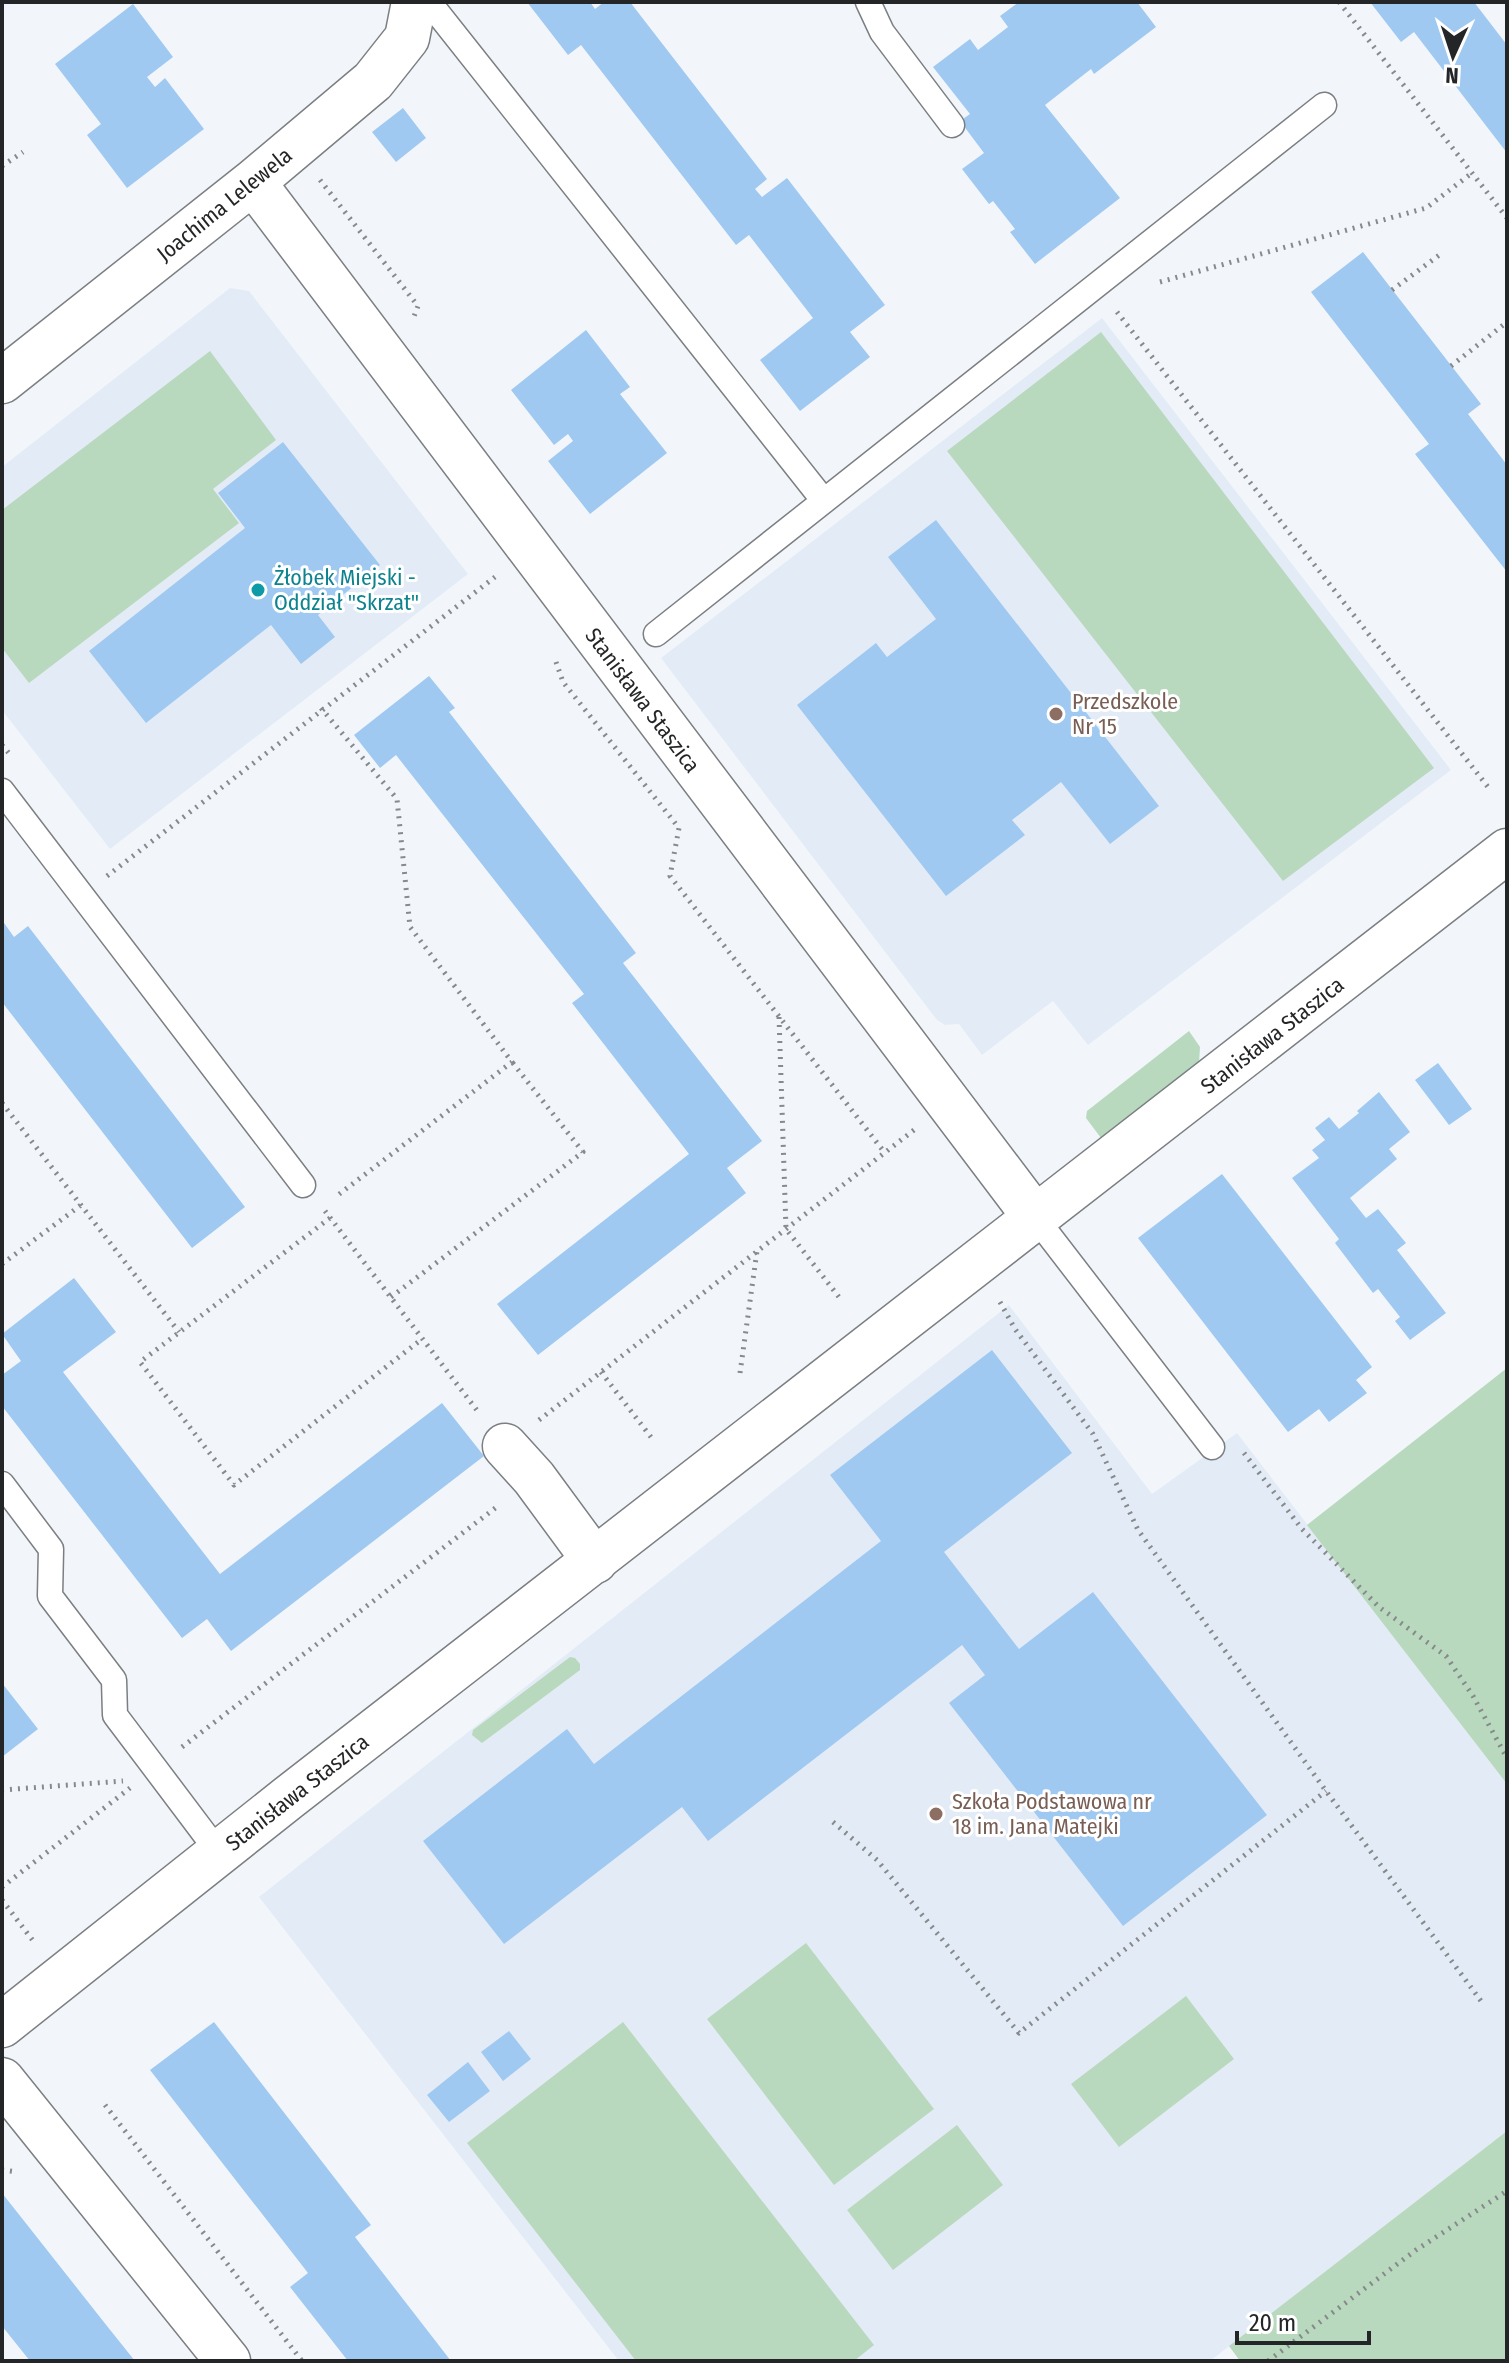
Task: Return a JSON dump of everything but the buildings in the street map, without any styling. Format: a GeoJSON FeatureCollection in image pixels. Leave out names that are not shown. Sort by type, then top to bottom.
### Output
{"type":"FeatureCollection","features":[{"type":"Feature","properties":{"kind":"street","name":"Joachima Lelewela"},"geometry":{"type":"LineString","coordinates":[[2,381],[253,182],[373,81],[407,38],[414,2]]}},
{"type":"Feature","properties":{"kind":"street","name":"Stanisława Staszica"},"geometry":{"type":"LineString","coordinates":[[253,182],[1035,1217]]}},
{"type":"Feature","properties":{"kind":"street","name":"Stanisława Staszica"},"geometry":{"type":"LineString","coordinates":[[2,2025],[1507,851]]}},
{"type":"Feature","properties":{"kind":"street"},"geometry":{"type":"LineString","coordinates":[[505,1446],[534,1478],[595,1561]]}},
{"type":"Feature","properties":{"kind":"street"},"geometry":{"type":"LineString","coordinates":[[2,2080],[228,2361]]}},
{"type":"Feature","properties":{"kind":"lane"},"geometry":{"type":"LineString","coordinates":[[429,2],[824,501]]}},
{"type":"Feature","properties":{"kind":"lane"},"geometry":{"type":"LineString","coordinates":[[868,2],[882,32],[952,125]]}},
{"type":"Feature","properties":{"kind":"lane"},"geometry":{"type":"LineString","coordinates":[[656,634],[824,501],[1100,291],[1324,105]]}},
{"type":"Feature","properties":{"kind":"lane"},"geometry":{"type":"LineString","coordinates":[[2,791],[303,1185]]}},
{"type":"Feature","properties":{"kind":"lane"},"geometry":{"type":"LineString","coordinates":[[1035,1217],[1206,1440]]}},
{"type":"Feature","properties":{"kind":"lane"},"geometry":{"type":"LineString","coordinates":[[2,1484],[51,1549],[50,1596],[114,1680],[115,1715],[219,1853]]}},
{"type":"Feature","properties":{"kind":"path"},"geometry":{"type":"LineString","coordinates":[[1339,2],[1507,218]]}},
{"type":"Feature","properties":{"kind":"path"},"geometry":{"type":"LineString","coordinates":[[2,166],[23,152]]}},
{"type":"Feature","properties":{"kind":"path"},"geometry":{"type":"LineString","coordinates":[[1472,173],[1426,208],[1100,291],[1488,787]]}},
{"type":"Feature","properties":{"kind":"path"},"geometry":{"type":"LineString","coordinates":[[1392,290],[1442,253]]}},
{"type":"Feature","properties":{"kind":"path"},"geometry":{"type":"LineString","coordinates":[[1451,366],[1507,322]]}},
{"type":"Feature","properties":{"kind":"path"},"geometry":{"type":"LineString","coordinates":[[97,865],[106,877],[321,708],[503,571]]}},
{"type":"Feature","properties":{"kind":"path"},"geometry":{"type":"LineString","coordinates":[[553,653],[563,682],[679,828],[670,876],[885,1153]]}},
{"type":"Feature","properties":{"kind":"path"},"geometry":{"type":"LineString","coordinates":[[321,708],[397,799],[410,927],[583,1152],[391,1297]]}},
{"type":"Feature","properties":{"kind":"path"},"geometry":{"type":"LineString","coordinates":[[2,745],[21,769]]}},
{"type":"Feature","properties":{"kind":"path"},"geometry":{"type":"LineString","coordinates":[[779,1017],[786,1229],[839,1297]]}},
{"type":"Feature","properties":{"kind":"path"},"geometry":{"type":"LineString","coordinates":[[335,1197],[512,1062]]}},
{"type":"Feature","properties":{"kind":"path"},"geometry":{"type":"LineString","coordinates":[[2,1103],[179,1332]]}},
{"type":"Feature","properties":{"kind":"path"},"geometry":{"type":"LineString","coordinates":[[314,1213],[322,1207],[505,1446],[923,1124]]}},
{"type":"Feature","properties":{"kind":"path"},"geometry":{"type":"LineString","coordinates":[[2,1264],[81,1205]]}},
{"type":"Feature","properties":{"kind":"path"},"geometry":{"type":"LineString","coordinates":[[331,1218],[140,1362],[234,1485],[422,1339]]}},
{"type":"Feature","properties":{"kind":"path"},"geometry":{"type":"LineString","coordinates":[[740,1373],[758,1251]]}},
{"type":"Feature","properties":{"kind":"path"},"geometry":{"type":"LineString","coordinates":[[1000,1302],[1015,1329],[1093,1434],[1138,1530],[1484,2005]]}},
{"type":"Feature","properties":{"kind":"path"},"geometry":{"type":"LineString","coordinates":[[601,1372],[654,1441]]}},
{"type":"Feature","properties":{"kind":"path"},"geometry":{"type":"LineString","coordinates":[[1206,1440],[1228,1432],[1302,1529],[1379,1607],[1446,1656],[1473,1696],[1507,1758]]}},
{"type":"Feature","properties":{"kind":"path"},"geometry":{"type":"LineString","coordinates":[[156,1768],[534,1478]]}},
{"type":"Feature","properties":{"kind":"path"},"geometry":{"type":"LineString","coordinates":[[2,1790],[140,1780],[2,1887]]}},
{"type":"Feature","properties":{"kind":"path"},"geometry":{"type":"LineString","coordinates":[[833,1822],[877,1860],[1019,2033],[1326,1791]]}},
{"type":"Feature","properties":{"kind":"path"},"geometry":{"type":"LineString","coordinates":[[2,1900],[62,1977]]}},
{"type":"Feature","properties":{"kind":"path"},"geometry":{"type":"LineString","coordinates":[[105,2105],[302,2361]]}},
{"type":"Feature","properties":{"kind":"path"},"geometry":{"type":"LineString","coordinates":[[1268,2361],[1416,2250],[1507,2191]]}},
{"type":"Feature","properties":{"kind":"shaded area"},"geometry":{"type":"Polygon","coordinates":[[[230,288],[249,291],[468,574],[110,849],[2,710],[2,467],[230,288]]]}},
{"type":"Feature","properties":{"kind":"shaded area","name":"Przedszkole Nr 15"},"geometry":{"type":"Polygon","coordinates":[[[1102,318],[1451,770],[1088,1045],[1053,1001],[982,1055],[959,1024],[945,1025],[937,1020],[661,658],[1102,318]]]}},
{"type":"Feature","properties":{"kind":"shaded area","name":"Szkoła Podstawowa nr 18 im. Jana Matejki"},"geometry":{"type":"Polygon","coordinates":[[[1009,1305],[1152,1494],[1237,1433],[1507,1784],[1507,2131],[1210,2361],[619,2361],[259,1897],[1009,1305]]]}},
{"type":"Feature","properties":{"kind":"green space"},"geometry":{"type":"Polygon","coordinates":[[[1101,332],[1434,768],[1283,881],[947,451],[1101,332]]]}},
{"type":"Feature","properties":{"kind":"green space"},"geometry":{"type":"Polygon","coordinates":[[[210,351],[276,440],[213,489],[239,523],[29,683],[2,648],[2,510],[210,351]]]}},
{"type":"Feature","properties":{"kind":"green space"},"geometry":{"type":"Polygon","coordinates":[[[1189,1031],[1200,1047],[1199,1063],[1101,1138],[1086,1118],[1087,1111],[1189,1031]]]}},
{"type":"Feature","properties":{"kind":"green space"},"geometry":{"type":"Polygon","coordinates":[[[1507,1368],[1507,1784],[1307,1525],[1507,1368]]]}},
{"type":"Feature","properties":{"kind":"green space"},"geometry":{"type":"Polygon","coordinates":[[[570,1657],[580,1664],[580,1670],[482,1743],[472,1735],[473,1730],[570,1657]]]}},
{"type":"Feature","properties":{"kind":"green space"},"geometry":{"type":"Polygon","coordinates":[[[806,1943],[934,2109],[834,2185],[707,2019],[806,1943]]]}},
{"type":"Feature","properties":{"kind":"green space"},"geometry":{"type":"Polygon","coordinates":[[[1186,1996],[1234,2059],[1119,2147],[1071,2084],[1186,1996]]]}},
{"type":"Feature","properties":{"kind":"green space"},"geometry":{"type":"Polygon","coordinates":[[[623,2022],[874,2345],[854,2361],[636,2361],[467,2143],[623,2022]]]}},
{"type":"Feature","properties":{"kind":"green space"},"geometry":{"type":"Polygon","coordinates":[[[957,2125],[1003,2185],[893,2270],[847,2210],[957,2125]]]}},
{"type":"Feature","properties":{"kind":"green space"},"geometry":{"type":"Polygon","coordinates":[[[1507,2131],[1507,2361],[1240,2361],[1229,2346],[1507,2131]]]}},
{"type":"Feature","properties":{"kind":"place","name":"Żłobek Miejski - Oddział \"Skrzat\""},"geometry":{"type":"Point","coordinates":[258,590]}},
{"type":"Feature","properties":{"kind":"place","name":"Przedszkole Nr 15"},"geometry":{"type":"Point","coordinates":[1056,714]}},
{"type":"Feature","properties":{"kind":"place","name":"Szkoła Podstawowa nr 18 im. Jana Matejki"},"geometry":{"type":"Point","coordinates":[936,1814]}}]}
